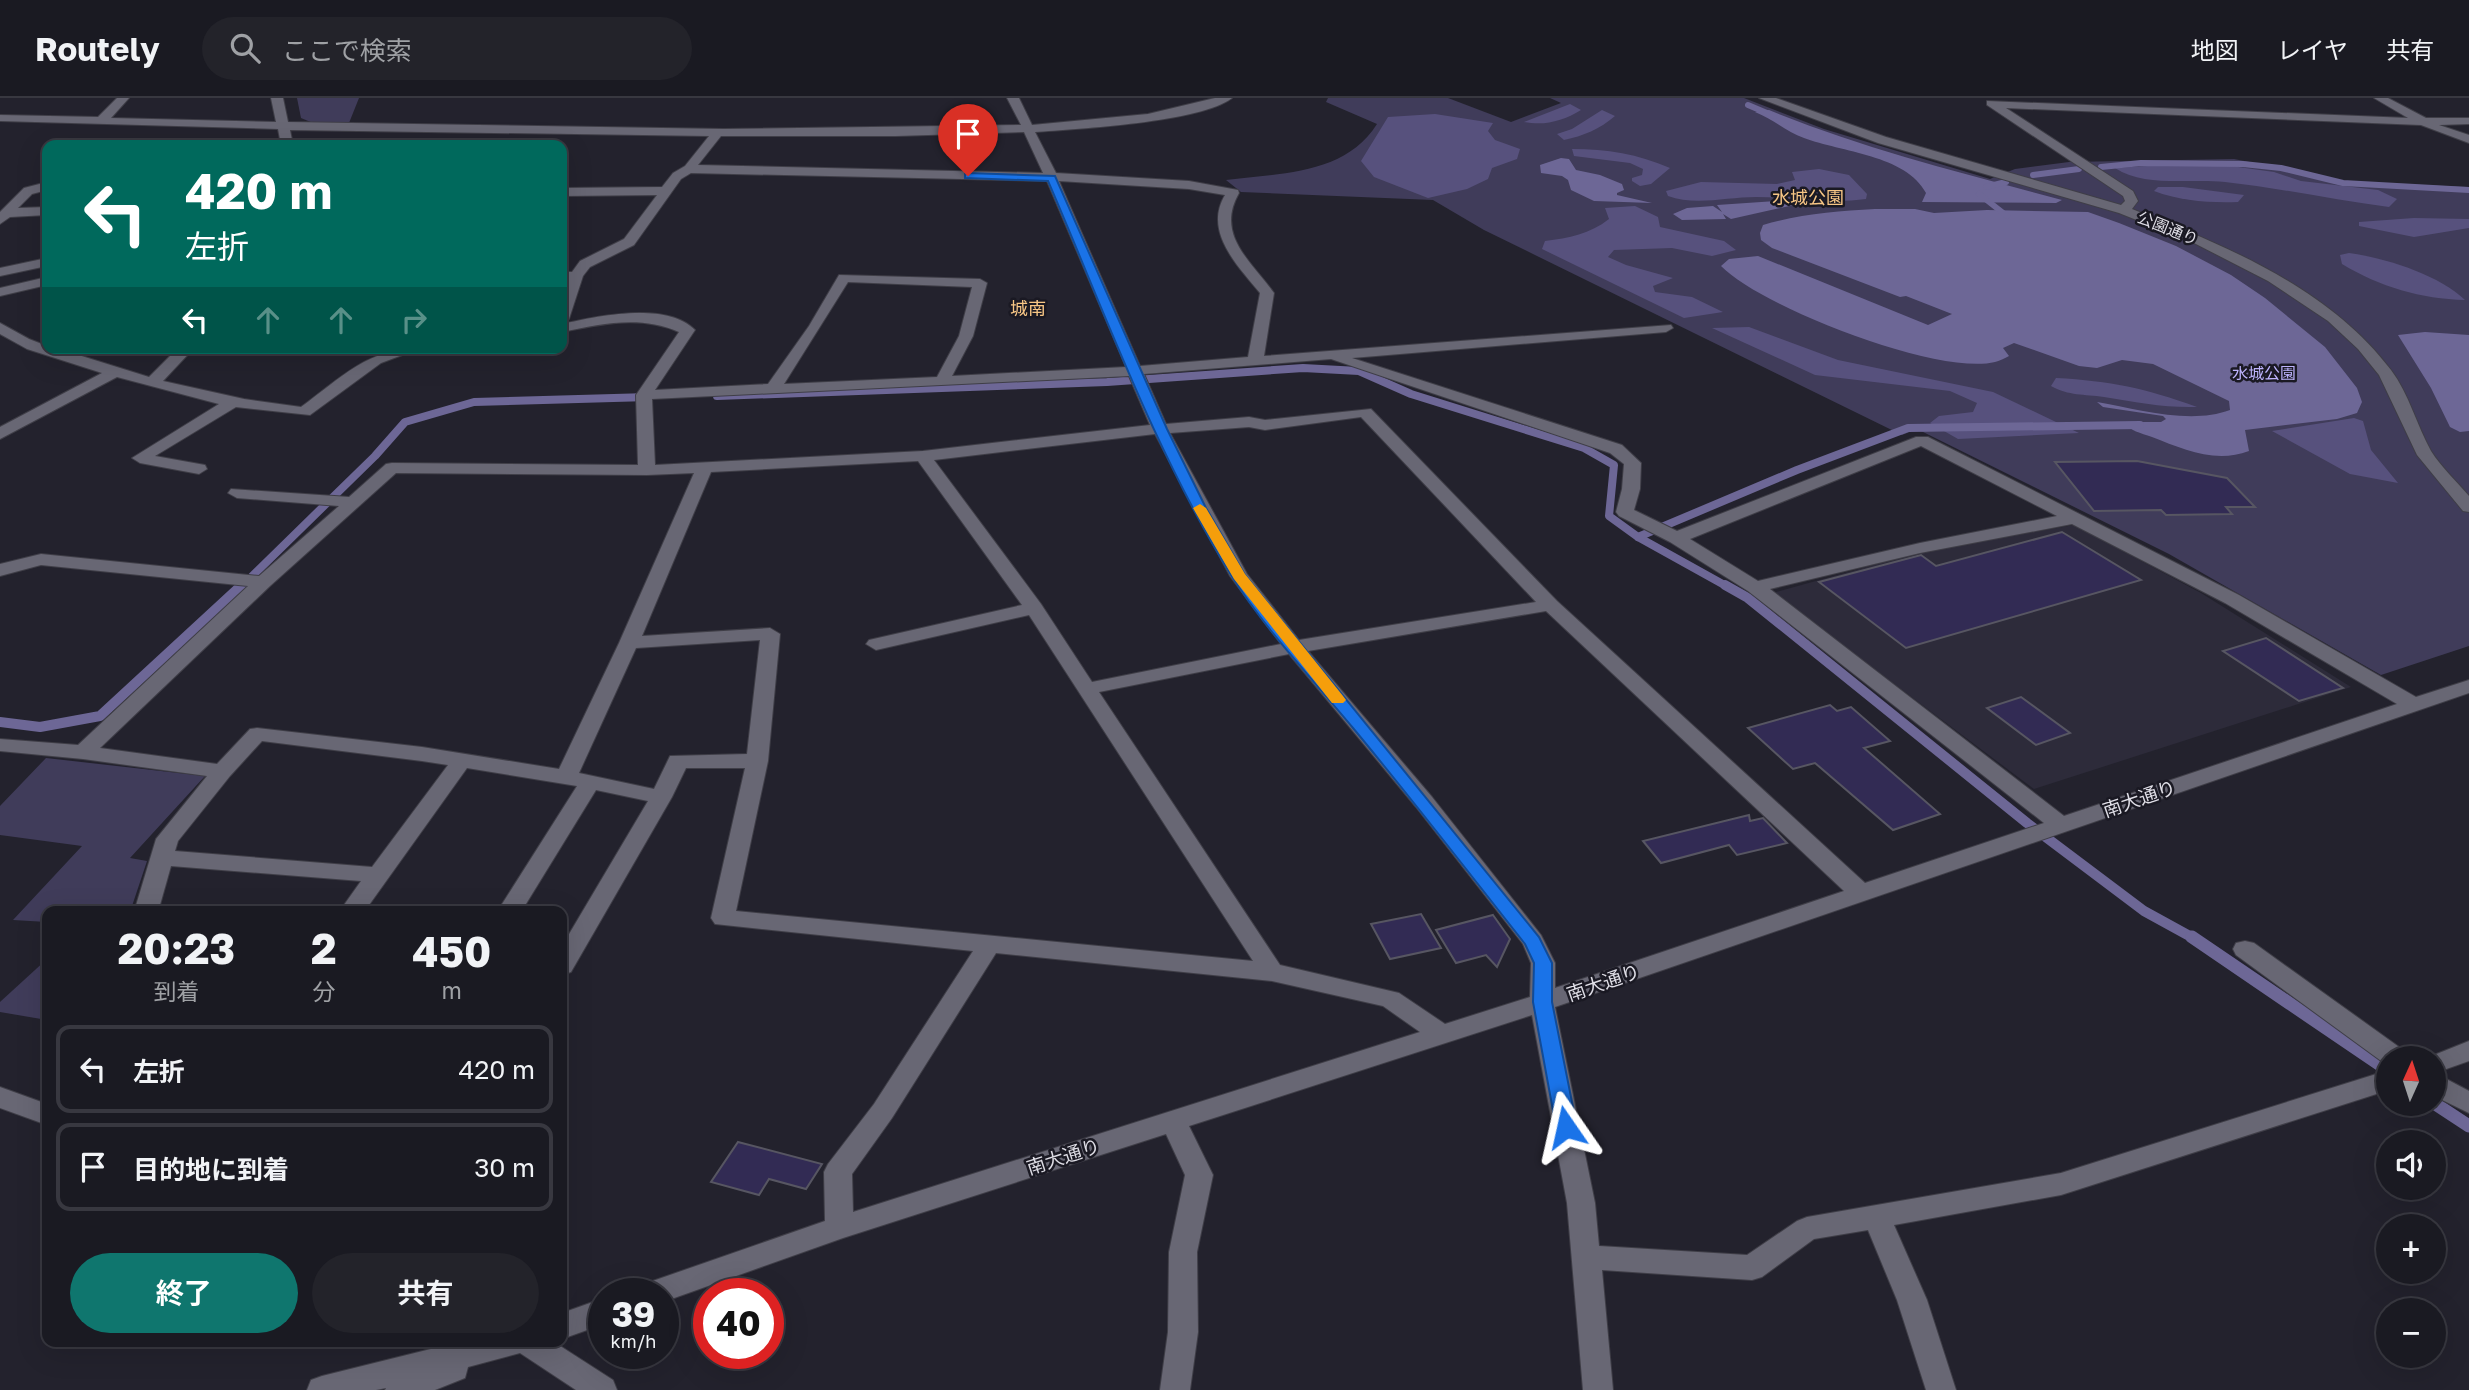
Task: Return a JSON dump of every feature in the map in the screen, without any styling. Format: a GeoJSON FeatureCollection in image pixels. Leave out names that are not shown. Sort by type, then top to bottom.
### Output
{"type":"FeatureCollection","features":[{"type":"Feature","properties":{"kind":"street"},"geometry":{"type":"LineString","coordinates":[[101,121],[123,98]]}},
{"type":"Feature","properties":{"kind":"street"},"geometry":{"type":"LineString","coordinates":[[277,98],[285,140]]}},
{"type":"Feature","properties":{"kind":"street"},"geometry":{"type":"LineString","coordinates":[[1013,98],[1052,178],[1137,370],[1160,429],[1200,508],[1239,576],[1294,647],[1424,802],[1532,942],[1543,963],[1542,1002],[1581,1203],[1598,1390]]}},
{"type":"Feature","properties":{"kind":"street"},"geometry":{"type":"LineString","coordinates":[[0,118],[282,126],[718,133],[1028,130],[1194,111],[1226,98]]}},
{"type":"Feature","properties":{"kind":"street","name":"公園通り"},"geometry":{"type":"LineString","coordinates":[[1765,98],[1922,152],[2124,210],[2237,257],[2333,318],[2386,373],[2425,454],[2469,507]]}},
{"type":"Feature","properties":{"kind":"street"},"geometry":{"type":"LineString","coordinates":[[2380,98],[2426,122],[2469,139]]}},
{"type":"Feature","properties":{"kind":"street"},"geometry":{"type":"LineString","coordinates":[[1989,101],[2128,194],[2132,201],[2124,210]]}},
{"type":"Feature","properties":{"kind":"street"},"geometry":{"type":"LineString","coordinates":[[1989,101],[2426,122],[2469,121]]}},
{"type":"Feature","properties":{"kind":"street"},"geometry":{"type":"LineString","coordinates":[[569,276],[585,264],[629,242],[677,176],[689,169],[718,133]]}},
{"type":"Feature","properties":{"kind":"street"},"geometry":{"type":"LineString","coordinates":[[689,169],[1052,178],[1177,184],[1233,193],[1223,224],[1229,243],[1267,293],[1255,361]]}},
{"type":"Feature","properties":{"kind":"street"},"geometry":{"type":"LineString","coordinates":[[3,217],[28,191],[42,187]]}},
{"type":"Feature","properties":{"kind":"street"},"geometry":{"type":"LineString","coordinates":[[567,192],[667,191]]}},
{"type":"Feature","properties":{"kind":"street"},"geometry":{"type":"LineString","coordinates":[[3,217],[42,212]]}},
{"type":"Feature","properties":{"kind":"street"},"geometry":{"type":"LineString","coordinates":[[0,272],[42,263]]}},
{"type":"Feature","properties":{"kind":"street"},"geometry":{"type":"LineString","coordinates":[[773,389],[817,326],[844,278],[980,283],[966,336],[942,381]]}},
{"type":"Feature","properties":{"kind":"street"},"geometry":{"type":"LineString","coordinates":[[0,292],[42,282]]}},
{"type":"Feature","properties":{"kind":"street"},"geometry":{"type":"LineString","coordinates":[[567,327],[616,316],[670,321],[688,330],[644,395],[647,470]]}},
{"type":"Feature","properties":{"kind":"street"},"geometry":{"type":"LineString","coordinates":[[0,327],[15,341],[42,350]]}},
{"type":"Feature","properties":{"kind":"street"},"geometry":{"type":"LineString","coordinates":[[644,395],[1137,370],[1665,328]]}},
{"type":"Feature","properties":{"kind":"street"},"geometry":{"type":"LineString","coordinates":[[0,351],[22,343]]}},
{"type":"Feature","properties":{"kind":"street"},"geometry":{"type":"LineString","coordinates":[[55,354],[113,373],[234,402],[260,408],[304,412],[376,360],[395,354]]}},
{"type":"Feature","properties":{"kind":"street"},"geometry":{"type":"LineString","coordinates":[[153,382],[181,354]]}},
{"type":"Feature","properties":{"kind":"street"},"geometry":{"type":"LineString","coordinates":[[1327,355],[1616,449],[1633,463],[1631,489],[1625,512],[1676,538],[1755,587],[2061,825]]}},
{"type":"Feature","properties":{"kind":"street"},"geometry":{"type":"LineString","coordinates":[[0,434],[113,373]]}},
{"type":"Feature","properties":{"kind":"street"},"geometry":{"type":"LineString","coordinates":[[199,469],[141,458],[234,402]]}},
{"type":"Feature","properties":{"kind":"street"},"geometry":{"type":"LineString","coordinates":[[83,752],[263,582],[392,468],[647,470],[923,456],[1160,429],[1249,422],[1265,425],[1365,412],[1549,605],[1862,894]]}},
{"type":"Feature","properties":{"kind":"street"},"geometry":{"type":"LineString","coordinates":[[1676,538],[1922,440],[2232,599],[2414,705]]}},
{"type":"Feature","properties":{"kind":"street"},"geometry":{"type":"LineString","coordinates":[[923,456],[1034,608],[1272,972]]}},
{"type":"Feature","properties":{"kind":"street"},"geometry":{"type":"LineString","coordinates":[[566,777],[629,643],[704,468]]}},
{"type":"Feature","properties":{"kind":"street"},"geometry":{"type":"LineString","coordinates":[[237,493],[354,502]]}},
{"type":"Feature","properties":{"kind":"street"},"geometry":{"type":"LineString","coordinates":[[1755,587],[1920,548],[2075,518]]}},
{"type":"Feature","properties":{"kind":"street"},"geometry":{"type":"LineString","coordinates":[[0,570],[41,559],[263,582]]}},
{"type":"Feature","properties":{"kind":"street"},"geometry":{"type":"LineString","coordinates":[[1086,689],[1294,647],[1549,605]]}},
{"type":"Feature","properties":{"kind":"street"},"geometry":{"type":"LineString","coordinates":[[876,644],[1034,608]]}},
{"type":"Feature","properties":{"kind":"street"},"geometry":{"type":"LineString","coordinates":[[629,643],[770,634],[757,761],[723,918],[1272,972],[1390,999],[1443,1034]]}},
{"type":"Feature","properties":{"kind":"street","name":"南大通り"},"geometry":{"type":"LineString","coordinates":[[679,1284],[839,1227],[1542,1002],[2469,686]]}},
{"type":"Feature","properties":{"kind":"street"},"geometry":{"type":"LineString","coordinates":[[148,906],[167,839],[222,771],[257,734],[462,760],[566,777],[661,797]]}},
{"type":"Feature","properties":{"kind":"street"},"geometry":{"type":"LineString","coordinates":[[0,745],[83,752],[222,771]]}},
{"type":"Feature","properties":{"kind":"street"},"geometry":{"type":"LineString","coordinates":[[355,906],[462,760]]}},
{"type":"Feature","properties":{"kind":"street"},"geometry":{"type":"LineString","coordinates":[[567,958],[661,797],[678,761],[757,761]]}},
{"type":"Feature","properties":{"kind":"street"},"geometry":{"type":"LineString","coordinates":[[513,906],[590,783]]}},
{"type":"Feature","properties":{"kind":"street"},"geometry":{"type":"LineString","coordinates":[[163,858],[377,875]]}},
{"type":"Feature","properties":{"kind":"street"},"geometry":{"type":"LineString","coordinates":[[839,1227],[838,1172],[883,1111],[990,944]]}},
{"type":"Feature","properties":{"kind":"street"},"geometry":{"type":"LineString","coordinates":[[2245,949],[2379,1046]]}},
{"type":"Feature","properties":{"kind":"street"},"geometry":{"type":"LineString","coordinates":[[2446,1060],[2469,1051]]}},
{"type":"Feature","properties":{"kind":"street"},"geometry":{"type":"LineString","coordinates":[[1587,1257],[1752,1268],[1807,1229],[2061,1184],[2376,1084]]}},
{"type":"Feature","properties":{"kind":"street"},"geometry":{"type":"LineString","coordinates":[[2446,1090],[2469,1103]]}},
{"type":"Feature","properties":{"kind":"street"},"geometry":{"type":"LineString","coordinates":[[0,1097],[42,1111]]}},
{"type":"Feature","properties":{"kind":"street"},"geometry":{"type":"LineString","coordinates":[[1173,1121],[1199,1175],[1183,1252],[1183,1332],[1175,1390]]}},
{"type":"Feature","properties":{"kind":"street"},"geometry":{"type":"LineString","coordinates":[[1876,1216],[1912,1300],[1941,1390]]}},
{"type":"Feature","properties":{"kind":"street"},"geometry":{"type":"LineString","coordinates":[[567,1324],[588,1317]]}},
{"type":"Feature","properties":{"kind":"street"},"geometry":{"type":"LineString","coordinates":[[322,1390],[495,1347]]}},
{"type":"Feature","properties":{"kind":"street"},"geometry":{"type":"LineString","coordinates":[[400,1390],[503,1347]]}},
{"type":"Feature","properties":{"kind":"street"},"geometry":{"type":"LineString","coordinates":[[537,1347],[602,1390]]}},
{"type":"Feature","properties":{"kind":"shaded area"},"geometry":{"type":"Polygon","coordinates":[[[1570,104],[1581,110],[1554,122],[1524,122],[1570,104]]]}},
{"type":"Feature","properties":{"kind":"shaded area"},"geometry":{"type":"Polygon","coordinates":[[[1602,110],[1615,116],[1578,136],[1564,140],[1557,134],[1572,129],[1602,110]]]}},
{"type":"Feature","properties":{"kind":"shaded area"},"geometry":{"type":"Polygon","coordinates":[[[1769,110],[1877,148],[2062,200],[2056,203],[1922,202],[1926,193],[1917,180],[1904,170],[1871,156],[1804,138],[1755,112],[1769,110]]]}},
{"type":"Feature","properties":{"kind":"shaded area"},"geometry":{"type":"Polygon","coordinates":[[[1435,114],[1493,123],[1488,131],[1495,140],[1520,149],[1517,159],[1492,168],[1488,179],[1467,189],[1428,198],[1374,177],[1361,161],[1388,117],[1435,114]]]}},
{"type":"Feature","properties":{"kind":"shaded area"},"geometry":{"type":"Polygon","coordinates":[[[1572,149],[1622,153],[1670,168],[1651,184],[1640,186],[1632,181],[1632,178],[1642,175],[1643,169],[1630,163],[1574,156],[1572,149]]]}},
{"type":"Feature","properties":{"kind":"shaded area"},"geometry":{"type":"Polygon","coordinates":[[[1561,158],[1569,159],[1576,170],[1600,175],[1622,184],[1624,190],[1617,195],[1652,203],[1594,201],[1571,190],[1568,180],[1562,176],[1541,173],[1540,165],[1561,158]]]}},
{"type":"Feature","properties":{"kind":"shaded area"},"geometry":{"type":"Polygon","coordinates":[[[2164,165],[2231,166],[2274,172],[2301,181],[2378,190],[2397,199],[2389,207],[2225,182],[2154,180],[2127,174],[2115,168],[2164,165]]]}},
{"type":"Feature","properties":{"kind":"shaded area"},"geometry":{"type":"Polygon","coordinates":[[[1819,169],[1849,175],[1867,194],[1866,199],[1825,201],[1756,197],[1689,200],[1668,196],[1666,191],[1701,182],[1777,184],[1795,180],[1792,172],[1819,169]]]}},
{"type":"Feature","properties":{"kind":"shaded area"},"geometry":{"type":"Polygon","coordinates":[[[2158,187],[2183,187],[2244,195],[2238,202],[2195,201],[2154,191],[2158,187]]]}},
{"type":"Feature","properties":{"kind":"shaded area"},"geometry":{"type":"Polygon","coordinates":[[[1776,201],[1794,205],[1731,219],[1723,214],[1726,219],[1682,220],[1673,214],[1687,208],[1713,206],[1722,212],[1717,205],[1776,201]]]}},
{"type":"Feature","properties":{"kind":"shaded area"},"geometry":{"type":"Polygon","coordinates":[[[1635,206],[1658,217],[1660,227],[1724,241],[1736,250],[1712,256],[1672,248],[1614,250],[1608,257],[1673,278],[1653,286],[1655,292],[1692,297],[1723,312],[1684,318],[1542,249],[1545,241],[1579,234],[1602,224],[1609,219],[1605,208],[1635,206]]]}},
{"type":"Feature","properties":{"kind":"shaded area"},"geometry":{"type":"Polygon","coordinates":[[[1915,209],[1934,213],[1987,210],[2088,212],[2119,223],[2176,246],[2231,275],[2265,298],[2325,347],[2357,388],[2362,402],[2357,413],[2337,419],[2245,430],[2249,451],[2224,456],[2199,453],[2136,431],[2123,422],[2161,422],[2166,419],[2163,416],[2103,407],[2097,402],[2181,416],[2230,410],[2229,401],[2153,364],[2122,360],[2097,368],[2079,366],[2014,343],[2003,348],[2009,356],[1995,362],[1969,364],[1934,359],[1894,349],[1810,318],[1742,282],[1721,266],[1729,259],[1758,256],[1928,325],[1952,314],[1772,248],[1761,240],[1763,225],[1819,214],[1915,209]]]}},
{"type":"Feature","properties":{"kind":"shaded area"},"geometry":{"type":"Polygon","coordinates":[[[2414,218],[2469,219],[2469,228],[2414,237],[2359,226],[2359,222],[2414,218]]]}},
{"type":"Feature","properties":{"kind":"shaded area"},"geometry":{"type":"Polygon","coordinates":[[[2349,253],[2379,259],[2427,275],[2465,300],[2417,294],[2371,279],[2342,264],[2340,255],[2349,253]]]}},
{"type":"Feature","properties":{"kind":"shaded area"},"geometry":{"type":"Polygon","coordinates":[[[1749,327],[1838,360],[1993,392],[2079,433],[1958,439],[1930,423],[1939,416],[1973,412],[1977,403],[1950,391],[1815,375],[1712,328],[1749,327]]]}},
{"type":"Feature","properties":{"kind":"shaded area"},"geometry":{"type":"Polygon","coordinates":[[[2425,332],[2469,335],[2469,431],[2460,432],[2450,427],[2431,388],[2398,335],[2425,332]]]}},
{"type":"Feature","properties":{"kind":"shaded area"},"geometry":{"type":"Polygon","coordinates":[[[2056,378],[2128,386],[2197,407],[2162,406],[2070,393],[2051,386],[2056,378]]]}},
{"type":"Feature","properties":{"kind":"shaded area"},"geometry":{"type":"Polygon","coordinates":[[[2354,418],[2363,421],[2371,450],[2398,483],[2350,474],[2272,431],[2354,418]]]}},
{"type":"Feature","properties":{"kind":"shaded area"},"geometry":{"type":"Polygon","coordinates":[[[2074,525],[2201,593],[2351,687],[2034,789],[1773,593],[1924,551],[2074,525]]]}},
{"type":"Feature","properties":{"kind":"green space"},"geometry":{"type":"Polygon","coordinates":[[[297,98],[359,98],[349,123],[313,123],[301,118],[297,98]]]}},
{"type":"Feature","properties":{"kind":"green space","name":"水城公園"},"geometry":{"type":"Polygon","coordinates":[[[1328,98],[1448,98],[1511,122],[1561,103],[1550,98],[1744,98],[1824,129],[1990,179],[2015,169],[2069,162],[2234,159],[2351,182],[2469,187],[2469,646],[2381,675],[2169,554],[1917,429],[1902,435],[1484,230],[1433,200],[1241,192],[1226,180],[1310,168],[1348,153],[1364,141],[1377,124],[1326,102],[1328,98]]]}},
{"type":"Feature","properties":{"kind":"green space"},"geometry":{"type":"Polygon","coordinates":[[[46,758],[205,776],[130,858],[147,861],[132,906],[42,906],[42,922],[13,920],[82,846],[0,835],[0,806],[46,758]]]}},
{"type":"Feature","properties":{"kind":"green space"},"geometry":{"type":"Polygon","coordinates":[[[42,964],[42,1019],[0,1012],[0,1002],[42,964]]]}},
{"type":"Feature","properties":{"kind":"building"},"geometry":{"type":"Polygon","coordinates":[[[2137,461],[2227,478],[2255,507],[2226,507],[2232,514],[2166,515],[2161,510],[2094,511],[2055,462],[2137,461]]]}},
{"type":"Feature","properties":{"kind":"building"},"geometry":{"type":"Polygon","coordinates":[[[2062,532],[2141,580],[1906,648],[1819,582],[1921,555],[1936,566],[2062,532]]]}},
{"type":"Feature","properties":{"kind":"building"},"geometry":{"type":"Polygon","coordinates":[[[2266,638],[2343,688],[2299,701],[2223,651],[2266,638]]]}},
{"type":"Feature","properties":{"kind":"building"},"geometry":{"type":"Polygon","coordinates":[[[2021,697],[2070,733],[2036,745],[1987,708],[2021,697]]]}},
{"type":"Feature","properties":{"kind":"building"},"geometry":{"type":"Polygon","coordinates":[[[1830,705],[1837,711],[1851,707],[1890,741],[1864,748],[1940,814],[1893,830],[1815,763],[1793,769],[1748,728],[1830,705]]]}},
{"type":"Feature","properties":{"kind":"building"},"geometry":{"type":"Polygon","coordinates":[[[1749,815],[1750,821],[1763,818],[1787,843],[1737,855],[1729,845],[1661,863],[1643,841],[1749,815]]]}},
{"type":"Feature","properties":{"kind":"building"},"geometry":{"type":"Polygon","coordinates":[[[1421,914],[1441,948],[1390,959],[1371,924],[1421,914]]]}},
{"type":"Feature","properties":{"kind":"building"},"geometry":{"type":"Polygon","coordinates":[[[1493,915],[1510,939],[1497,967],[1486,955],[1456,963],[1436,930],[1493,915]]]}},
{"type":"Feature","properties":{"kind":"building"},"geometry":{"type":"Polygon","coordinates":[[[738,1142],[822,1164],[806,1189],[769,1179],[759,1195],[711,1182],[738,1142]]]}},
{"type":"Feature","properties":{"kind":"waterway"},"geometry":{"type":"LineString","coordinates":[[1748,105],[1774,116]]}},
{"type":"Feature","properties":{"kind":"waterway"},"geometry":{"type":"LineString","coordinates":[[2101,167],[2141,163],[2243,164],[2281,168],[2343,183],[2469,190]]}},
{"type":"Feature","properties":{"kind":"waterway"},"geometry":{"type":"LineString","coordinates":[[2033,175],[2079,169]]}},
{"type":"Feature","properties":{"kind":"waterway"},"geometry":{"type":"LineString","coordinates":[[1986,187],[2006,182]]}},
{"type":"Feature","properties":{"kind":"waterway"},"geometry":{"type":"LineString","coordinates":[[1979,194],[2007,216]]}},
{"type":"Feature","properties":{"kind":"waterway"},"geometry":{"type":"LineString","coordinates":[[717,396],[1107,382],[1303,368],[1359,371],[1411,394],[1584,448],[1614,465],[1609,516],[1638,537]]}},
{"type":"Feature","properties":{"kind":"waterway"},"geometry":{"type":"LineString","coordinates":[[241,587],[375,456],[405,422],[474,402],[649,397]]}},
{"type":"Feature","properties":{"kind":"waterway"},"geometry":{"type":"LineString","coordinates":[[1638,537],[1797,470],[1908,428],[2140,425]]}},
{"type":"Feature","properties":{"kind":"waterway"},"geometry":{"type":"LineString","coordinates":[[1638,537],[1728,587]]}},
{"type":"Feature","properties":{"kind":"waterway"},"geometry":{"type":"LineString","coordinates":[[0,722],[40,727],[100,716],[242,585]]}},
{"type":"Feature","properties":{"kind":"waterway"},"geometry":{"type":"LineString","coordinates":[[1725,585],[1748,598],[2027,823],[2144,911],[2195,939]]}},
{"type":"Feature","properties":{"kind":"waterway"},"geometry":{"type":"LineString","coordinates":[[2195,939],[2376,1062]]}},
{"type":"Feature","properties":{"kind":"waterway"},"geometry":{"type":"LineString","coordinates":[[2446,1111],[2469,1126]]}},
{"type":"Feature","properties":{"kind":"slow traffic"},"geometry":{"type":"LineString","coordinates":[[1200,508],[1239,576],[1338,700]]}},
{"type":"Feature","properties":{"kind":"district","name":"水城公園"},"geometry":{"type":"Point","coordinates":[1808,197]}},
{"type":"Feature","properties":{"kind":"district","name":"城南"},"geometry":{"type":"Point","coordinates":[1028,308]}},
{"type":"Feature","properties":{"kind":"route"},"geometry":{"type":"LineString","coordinates":[[968,176],[1052,178],[1137,370],[1160,429],[1200,508],[1239,576],[1294,647],[1424,802],[1532,942],[1543,963],[1542,1002],[1566,1127]]}}]}
